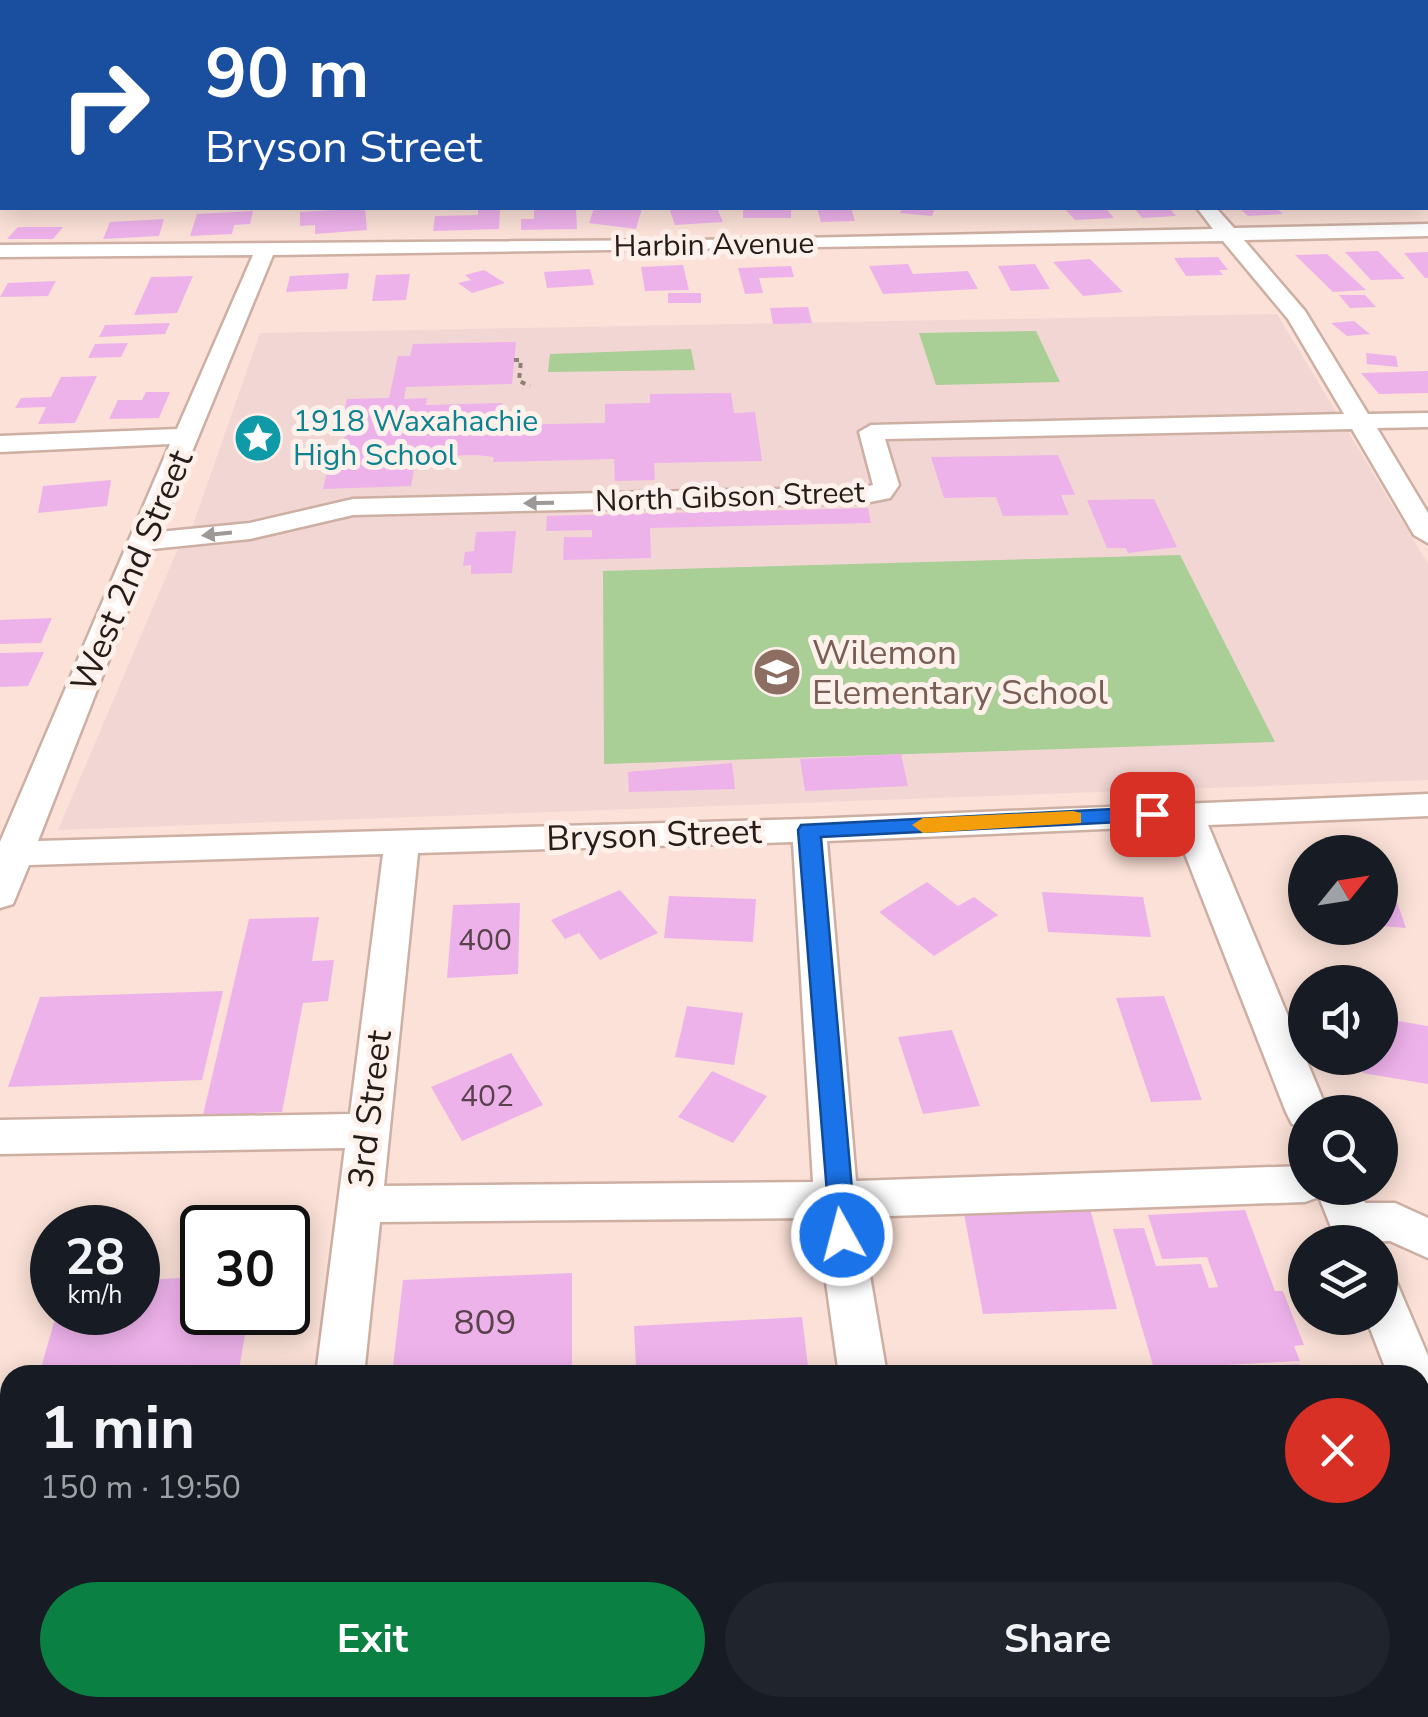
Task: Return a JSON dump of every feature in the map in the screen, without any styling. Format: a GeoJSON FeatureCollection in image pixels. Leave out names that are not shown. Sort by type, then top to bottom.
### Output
{"type":"FeatureCollection","features":[{"type":"Feature","properties":{"kind":"street"},"geometry":{"type":"LineString","coordinates":[[1208,210],[1297,316],[1428,534]]}},
{"type":"Feature","properties":{"kind":"street","name":"Harbin Avenue"},"geometry":{"type":"LineString","coordinates":[[3,255],[266,248],[719,246],[1428,230]]}},
{"type":"Feature","properties":{"kind":"street","name":"West 2nd Street"},"geometry":{"type":"LineString","coordinates":[[0,895],[8,854],[266,248]]}},
{"type":"Feature","properties":{"kind":"street","name":"North Gibson Street"},"geometry":{"type":"LineString","coordinates":[[143,542],[250,530],[352,507],[881,492],[886,485],[871,432],[1428,420]]}},
{"type":"Feature","properties":{"kind":"street"},"geometry":{"type":"LineString","coordinates":[[0,444],[188,436]]}},
{"type":"Feature","properties":{"kind":"street","name":"Bryson Street"},"geometry":{"type":"LineString","coordinates":[[8,854],[809,830],[1428,805]]}},
{"type":"Feature","properties":{"kind":"street"},"geometry":{"type":"LineString","coordinates":[[1186,813],[1299,1095]]}},
{"type":"Feature","properties":{"kind":"street"},"geometry":{"type":"LineString","coordinates":[[809,830],[836,1200],[861,1365]]}},
{"type":"Feature","properties":{"kind":"street","name":"3rd Street"},"geometry":{"type":"LineString","coordinates":[[341,1365],[402,842]]}},
{"type":"Feature","properties":{"kind":"street"},"geometry":{"type":"LineString","coordinates":[[0,1136],[367,1132]]}},
{"type":"Feature","properties":{"kind":"street"},"geometry":{"type":"LineString","coordinates":[[358,1204],[836,1200],[1288,1185]]}},
{"type":"Feature","properties":{"kind":"street"},"geometry":{"type":"LineString","coordinates":[[1349,1217],[1395,1222],[1428,1239]]}},
{"type":"Feature","properties":{"kind":"street"},"geometry":{"type":"LineString","coordinates":[[1396,1335],[1408,1365]]}},
{"type":"Feature","properties":{"kind":"path"},"geometry":{"type":"LineString","coordinates":[[514,360],[521,360],[519,381],[530,386]]}},
{"type":"Feature","properties":{"kind":"shaded area","name":"Wilemon Elementary School"},"geometry":{"type":"Polygon","coordinates":[[[1277,314],[1428,564],[1428,780],[58,830],[177,551],[192,528],[260,333],[1277,314]]]}},
{"type":"Feature","properties":{"kind":"green space"},"geometry":{"type":"Polygon","coordinates":[[[1036,331],[1060,382],[936,385],[919,333],[1036,331]]]}},
{"type":"Feature","properties":{"kind":"green space"},"geometry":{"type":"Polygon","coordinates":[[[691,349],[695,370],[548,372],[550,354],[691,349]]]}},
{"type":"Feature","properties":{"kind":"green space"},"geometry":{"type":"Polygon","coordinates":[[[1180,555],[1275,742],[604,764],[603,571],[1180,555]]]}},
{"type":"Feature","properties":{"kind":"building"},"geometry":{"type":"Polygon","coordinates":[[[365,210],[367,230],[315,234],[315,225],[300,226],[300,212],[365,210]]]}},
{"type":"Feature","properties":{"kind":"building"},"geometry":{"type":"Polygon","coordinates":[[[478,210],[500,210],[499,229],[433,231],[435,216],[478,215],[478,210]]]}},
{"type":"Feature","properties":{"kind":"building"},"geometry":{"type":"Polygon","coordinates":[[[534,210],[576,210],[577,229],[521,230],[521,219],[534,219],[534,210]]]}},
{"type":"Feature","properties":{"kind":"building"},"geometry":{"type":"Polygon","coordinates":[[[593,210],[641,210],[636,229],[589,223],[593,210]]]}},
{"type":"Feature","properties":{"kind":"building"},"geometry":{"type":"Polygon","coordinates":[[[670,210],[718,210],[723,222],[675,225],[670,210]]]}},
{"type":"Feature","properties":{"kind":"building"},"geometry":{"type":"Polygon","coordinates":[[[743,210],[791,210],[791,218],[743,218],[743,210]]]}},
{"type":"Feature","properties":{"kind":"building"},"geometry":{"type":"Polygon","coordinates":[[[818,210],[852,210],[855,221],[821,222],[818,210]]]}},
{"type":"Feature","properties":{"kind":"building"},"geometry":{"type":"Polygon","coordinates":[[[902,210],[934,210],[932,216],[900,213],[902,210]]]}},
{"type":"Feature","properties":{"kind":"building"},"geometry":{"type":"Polygon","coordinates":[[[1066,210],[1107,210],[1114,218],[1075,220],[1066,210]]]}},
{"type":"Feature","properties":{"kind":"building"},"geometry":{"type":"Polygon","coordinates":[[[1136,210],[1171,210],[1176,216],[1142,218],[1136,210]]]}},
{"type":"Feature","properties":{"kind":"building"},"geometry":{"type":"Polygon","coordinates":[[[1241,210],[1278,210],[1283,214],[1248,216],[1241,210]]]}},
{"type":"Feature","properties":{"kind":"building"},"geometry":{"type":"Polygon","coordinates":[[[253,211],[250,224],[234,225],[232,234],[190,236],[197,214],[253,211]]]}},
{"type":"Feature","properties":{"kind":"building"},"geometry":{"type":"Polygon","coordinates":[[[164,219],[159,236],[103,239],[110,222],[164,219]]]}},
{"type":"Feature","properties":{"kind":"building"},"geometry":{"type":"Polygon","coordinates":[[[18,227],[63,227],[53,239],[7,239],[18,227]]]}},
{"type":"Feature","properties":{"kind":"building"},"geometry":{"type":"Polygon","coordinates":[[[1378,251],[1405,279],[1371,280],[1345,252],[1378,251]]]}},
{"type":"Feature","properties":{"kind":"building"},"geometry":{"type":"Polygon","coordinates":[[[1428,252],[1428,278],[1425,278],[1404,253],[1428,252]]]}},
{"type":"Feature","properties":{"kind":"building"},"geometry":{"type":"Polygon","coordinates":[[[1327,254],[1366,290],[1333,292],[1295,255],[1327,254]]]}},
{"type":"Feature","properties":{"kind":"building"},"geometry":{"type":"Polygon","coordinates":[[[1218,257],[1228,270],[1219,270],[1223,275],[1186,276],[1174,258],[1218,257]]]}},
{"type":"Feature","properties":{"kind":"building"},"geometry":{"type":"Polygon","coordinates":[[[1090,259],[1123,292],[1083,296],[1053,262],[1090,259]]]}},
{"type":"Feature","properties":{"kind":"building"},"geometry":{"type":"Polygon","coordinates":[[[908,264],[913,274],[968,271],[978,289],[883,294],[869,266],[908,264]]]}},
{"type":"Feature","properties":{"kind":"building"},"geometry":{"type":"Polygon","coordinates":[[[1035,264],[1050,289],[1011,291],[998,266],[1035,264]]]}},
{"type":"Feature","properties":{"kind":"building"},"geometry":{"type":"Polygon","coordinates":[[[683,265],[689,290],[645,291],[641,267],[683,265]]]}},
{"type":"Feature","properties":{"kind":"building"},"geometry":{"type":"Polygon","coordinates":[[[791,266],[794,277],[759,278],[763,293],[745,294],[738,268],[791,266]]]}},
{"type":"Feature","properties":{"kind":"building"},"geometry":{"type":"Polygon","coordinates":[[[590,269],[594,285],[547,288],[544,272],[590,269]]]}},
{"type":"Feature","properties":{"kind":"building"},"geometry":{"type":"Polygon","coordinates":[[[484,270],[505,283],[472,293],[458,283],[471,280],[465,275],[484,270]]]}},
{"type":"Feature","properties":{"kind":"building"},"geometry":{"type":"Polygon","coordinates":[[[349,273],[347,289],[286,292],[290,276],[349,273]]]}},
{"type":"Feature","properties":{"kind":"building"},"geometry":{"type":"Polygon","coordinates":[[[410,274],[406,300],[372,301],[376,275],[410,274]]]}},
{"type":"Feature","properties":{"kind":"building"},"geometry":{"type":"Polygon","coordinates":[[[193,276],[177,313],[134,315],[151,277],[193,276]]]}},
{"type":"Feature","properties":{"kind":"building"},"geometry":{"type":"Polygon","coordinates":[[[56,281],[48,296],[0,297],[8,283],[56,281]]]}},
{"type":"Feature","properties":{"kind":"building"},"geometry":{"type":"Polygon","coordinates":[[[668,293],[701,293],[701,303],[668,303],[668,293]]]}},
{"type":"Feature","properties":{"kind":"building"},"geometry":{"type":"Polygon","coordinates":[[[1339,295],[1365,295],[1376,307],[1350,308],[1339,295]]]}},
{"type":"Feature","properties":{"kind":"building"},"geometry":{"type":"Polygon","coordinates":[[[808,307],[812,323],[773,324],[770,308],[808,307]]]}},
{"type":"Feature","properties":{"kind":"building"},"geometry":{"type":"Polygon","coordinates":[[[1354,321],[1370,334],[1347,336],[1331,323],[1354,321]]]}},
{"type":"Feature","properties":{"kind":"building"},"geometry":{"type":"Polygon","coordinates":[[[170,323],[165,334],[99,337],[105,325],[170,323]]]}},
{"type":"Feature","properties":{"kind":"building"},"geometry":{"type":"Polygon","coordinates":[[[516,342],[512,384],[406,387],[404,399],[427,398],[426,405],[502,403],[500,425],[605,423],[605,404],[650,403],[650,394],[731,393],[734,413],[755,412],[762,461],[654,463],[655,480],[615,481],[614,459],[493,462],[494,457],[476,455],[404,457],[402,465],[415,464],[411,486],[323,489],[328,468],[337,468],[350,416],[343,417],[347,399],[389,398],[398,356],[410,356],[413,344],[516,342]]]}},
{"type":"Feature","properties":{"kind":"building"},"geometry":{"type":"Polygon","coordinates":[[[128,343],[121,357],[88,358],[95,344],[128,343]]]}},
{"type":"Feature","properties":{"kind":"building"},"geometry":{"type":"Polygon","coordinates":[[[1366,353],[1396,356],[1398,367],[1367,364],[1366,353]]]}},
{"type":"Feature","properties":{"kind":"building"},"geometry":{"type":"Polygon","coordinates":[[[1428,371],[1428,393],[1379,394],[1361,373],[1428,371]]]}},
{"type":"Feature","properties":{"kind":"building"},"geometry":{"type":"Polygon","coordinates":[[[97,376],[75,423],[38,424],[46,407],[15,408],[21,398],[51,397],[61,377],[97,376]]]}},
{"type":"Feature","properties":{"kind":"building"},"geometry":{"type":"Polygon","coordinates":[[[146,392],[170,392],[159,418],[109,419],[118,400],[142,400],[146,392]]]}},
{"type":"Feature","properties":{"kind":"building"},"geometry":{"type":"Polygon","coordinates":[[[1058,455],[1075,495],[1061,495],[1069,515],[1003,516],[996,497],[944,498],[931,457],[1058,455]]]}},
{"type":"Feature","properties":{"kind":"building"},"geometry":{"type":"Polygon","coordinates":[[[111,480],[107,506],[38,513],[43,486],[111,480]]]}},
{"type":"Feature","properties":{"kind":"building"},"geometry":{"type":"Polygon","coordinates":[[[1154,499],[1177,547],[1128,553],[1126,548],[1107,548],[1087,500],[1154,499]]]}},
{"type":"Feature","properties":{"kind":"building"},"geometry":{"type":"Polygon","coordinates":[[[868,508],[871,523],[650,528],[651,558],[563,560],[564,537],[592,537],[592,530],[546,531],[547,516],[868,508]]]}},
{"type":"Feature","properties":{"kind":"building"},"geometry":{"type":"Polygon","coordinates":[[[516,531],[512,573],[471,574],[471,565],[463,566],[465,552],[474,551],[476,532],[516,531]]]}},
{"type":"Feature","properties":{"kind":"building"},"geometry":{"type":"Polygon","coordinates":[[[52,618],[41,643],[0,644],[0,620],[52,618]]]}},
{"type":"Feature","properties":{"kind":"building"},"geometry":{"type":"Polygon","coordinates":[[[44,652],[28,686],[0,687],[0,653],[44,652]]]}},
{"type":"Feature","properties":{"kind":"building"},"geometry":{"type":"Polygon","coordinates":[[[901,754],[908,786],[805,791],[800,759],[901,754]]]}},
{"type":"Feature","properties":{"kind":"building"},"geometry":{"type":"Polygon","coordinates":[[[732,763],[735,789],[629,792],[628,772],[732,763]]]}},
{"type":"Feature","properties":{"kind":"building"},"geometry":{"type":"Polygon","coordinates":[[[927,882],[958,906],[974,897],[998,915],[934,956],[879,912],[927,882]]]}},
{"type":"Feature","properties":{"kind":"building"},"geometry":{"type":"Polygon","coordinates":[[[620,890],[658,933],[600,960],[579,933],[565,939],[551,920],[620,890]]]}},
{"type":"Feature","properties":{"kind":"building"},"geometry":{"type":"Polygon","coordinates":[[[1042,892],[1143,897],[1151,937],[1048,932],[1042,892]]]}},
{"type":"Feature","properties":{"kind":"building"},"geometry":{"type":"Polygon","coordinates":[[[669,896],[756,899],[753,942],[664,938],[669,896]]]}},
{"type":"Feature","properties":{"kind":"building"},"geometry":{"type":"Polygon","coordinates":[[[520,903],[518,974],[447,978],[453,905],[520,903]]]}},
{"type":"Feature","properties":{"kind":"building"},"geometry":{"type":"Polygon","coordinates":[[[1398,905],[1406,928],[1398,927],[1398,905]]]}},
{"type":"Feature","properties":{"kind":"building"},"geometry":{"type":"Polygon","coordinates":[[[319,917],[312,961],[334,960],[328,1001],[303,1003],[282,1112],[203,1115],[249,919],[319,917]]]}},
{"type":"Feature","properties":{"kind":"building"},"geometry":{"type":"Polygon","coordinates":[[[223,991],[202,1080],[8,1087],[40,997],[223,991]]]}},
{"type":"Feature","properties":{"kind":"building"},"geometry":{"type":"Polygon","coordinates":[[[1164,996],[1202,1100],[1151,1102],[1116,998],[1164,996]]]}},
{"type":"Feature","properties":{"kind":"building"},"geometry":{"type":"Polygon","coordinates":[[[687,1006],[743,1013],[734,1065],[675,1057],[687,1006]]]}},
{"type":"Feature","properties":{"kind":"building"},"geometry":{"type":"Polygon","coordinates":[[[1398,1021],[1428,1026],[1428,1084],[1375,1075],[1398,1075],[1398,1021]]]}},
{"type":"Feature","properties":{"kind":"building"},"geometry":{"type":"Polygon","coordinates":[[[952,1030],[980,1106],[923,1114],[898,1037],[952,1030]]]}},
{"type":"Feature","properties":{"kind":"building"},"geometry":{"type":"Polygon","coordinates":[[[511,1053],[543,1105],[462,1141],[431,1087],[511,1053]]]}},
{"type":"Feature","properties":{"kind":"building"},"geometry":{"type":"Polygon","coordinates":[[[712,1071],[767,1096],[733,1143],[678,1117],[712,1071]]]}},
{"type":"Feature","properties":{"kind":"building"},"geometry":{"type":"Polygon","coordinates":[[[1086,1194],[1117,1309],[983,1314],[961,1198],[1086,1194]]]}},
{"type":"Feature","properties":{"kind":"building"},"geometry":{"type":"Polygon","coordinates":[[[1245,1210],[1275,1291],[1283,1291],[1288,1304],[1288,1335],[1300,1335],[1304,1345],[1294,1346],[1300,1361],[1153,1365],[1113,1229],[1144,1228],[1156,1266],[1201,1264],[1209,1288],[1218,1287],[1207,1257],[1162,1259],[1148,1215],[1245,1210]]]}},
{"type":"Feature","properties":{"kind":"building"},"geometry":{"type":"Polygon","coordinates":[[[572,1273],[572,1365],[393,1365],[403,1280],[572,1273]]]}},
{"type":"Feature","properties":{"kind":"building"},"geometry":{"type":"Polygon","coordinates":[[[180,1278],[180,1335],[245,1335],[240,1365],[42,1365],[50,1335],[160,1335],[160,1279],[180,1278]]]}},
{"type":"Feature","properties":{"kind":"building"},"geometry":{"type":"Polygon","coordinates":[[[802,1317],[808,1365],[636,1365],[634,1326],[802,1317]]]}},
{"type":"Feature","properties":{"kind":"slow traffic"},"geometry":{"type":"LineString","coordinates":[[923,825],[1073,818]]}},
{"type":"Feature","properties":{"kind":"place","name":"1918 Waxahachie High School"},"geometry":{"type":"Point","coordinates":[258,438]}},
{"type":"Feature","properties":{"kind":"place","name":"Wilemon Elementary School"},"geometry":{"type":"Point","coordinates":[777,672]}},
{"type":"Feature","properties":{"kind":"route"},"geometry":{"type":"LineString","coordinates":[[842,1235],[836,1200],[809,830],[1152,814]]}}]}
